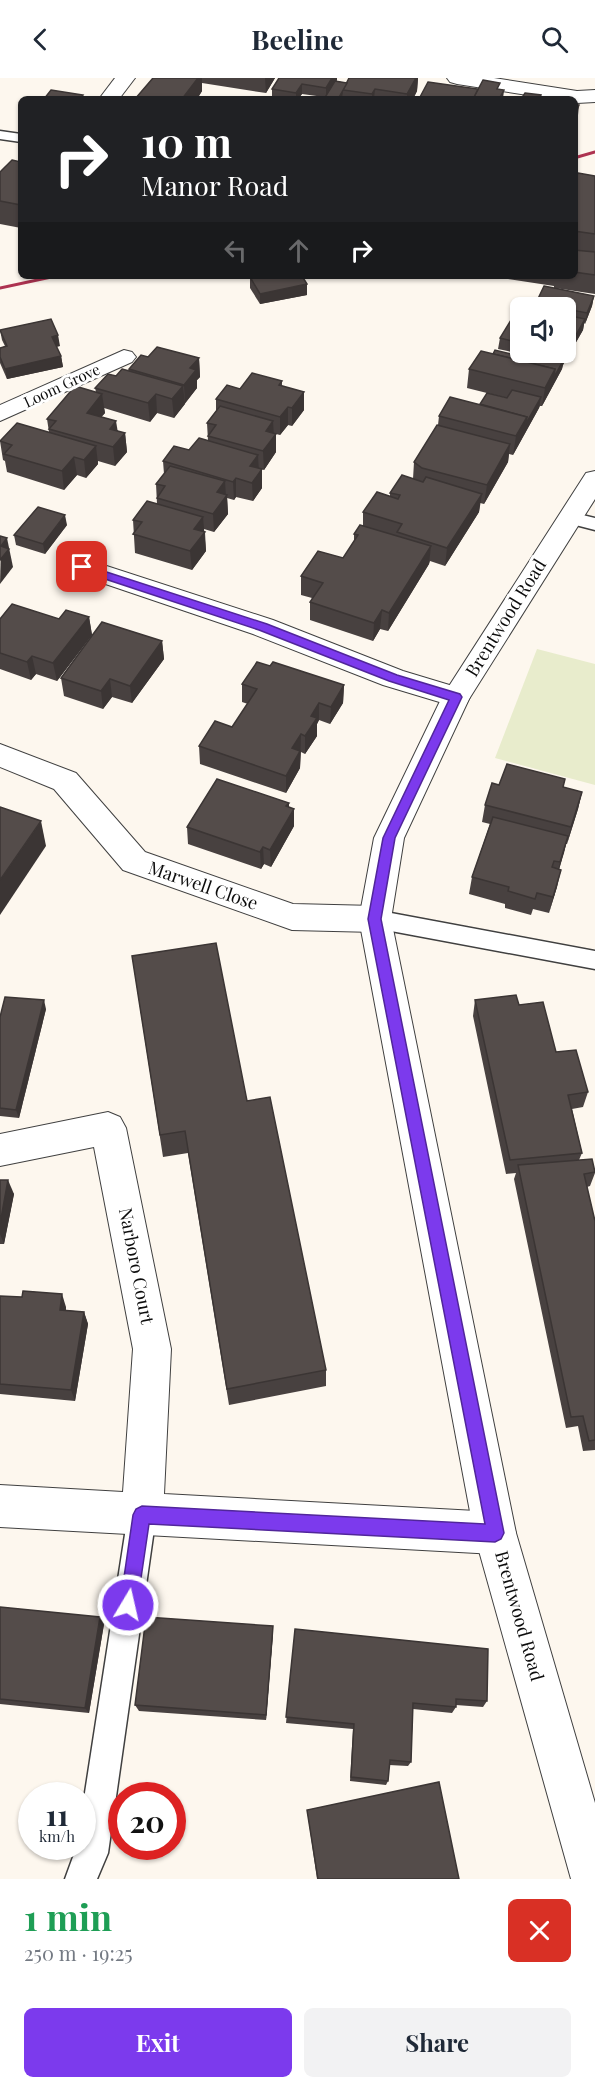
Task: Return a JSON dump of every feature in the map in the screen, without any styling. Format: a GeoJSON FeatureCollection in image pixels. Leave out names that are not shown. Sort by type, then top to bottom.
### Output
{"type":"FeatureCollection","features":[{"type":"Feature","properties":{"kind":"street"},"geometry":{"type":"LineString","coordinates":[[111,96],[126,78]]}},
{"type":"Feature","properties":{"kind":"street"},"geometry":{"type":"LineString","coordinates":[[458,78],[571,96]]}},
{"type":"Feature","properties":{"kind":"street"},"geometry":{"type":"LineString","coordinates":[[578,97],[595,96]]}},
{"type":"Feature","properties":{"kind":"street","name":"Loom Grove"},"geometry":{"type":"LineString","coordinates":[[0,414],[124,357]]}},
{"type":"Feature","properties":{"kind":"street","name":"Brentwood Road"},"geometry":{"type":"LineString","coordinates":[[594,1879],[495,1533],[375,919],[389,838],[456,697],[582,521],[595,479]]}},
{"type":"Feature","properties":{"kind":"street"},"geometry":{"type":"LineString","coordinates":[[82,567],[263,627],[393,678],[456,697]]}},
{"type":"Feature","properties":{"kind":"street","name":"Marwell Close"},"geometry":{"type":"LineString","coordinates":[[0,755],[65,781],[134,861],[292,917],[375,919]]}},
{"type":"Feature","properties":{"kind":"street","name":"Narboro Court"},"geometry":{"type":"LineString","coordinates":[[0,1150],[108,1128],[152,1349],[142,1515]]}},
{"type":"Feature","properties":{"kind":"street"},"geometry":{"type":"LineString","coordinates":[[0,1506],[495,1533]]}},
{"type":"Feature","properties":{"kind":"lane"},"geometry":{"type":"LineString","coordinates":[[0,135],[18,138]]}},
{"type":"Feature","properties":{"kind":"lane"},"geometry":{"type":"LineString","coordinates":[[375,919],[595,960]]}},
{"type":"Feature","properties":{"kind":"lane"},"geometry":{"type":"LineString","coordinates":[[81,1879],[92,1853],[142,1515]]}},
{"type":"Feature","properties":{"kind":"green space"},"geometry":{"type":"Polygon","coordinates":[[[537,649],[595,664],[595,785],[495,758],[537,649]]]}},
{"type":"Feature","properties":{"kind":"building"},"geometry":{"type":"Polygon","coordinates":[[[153,78],[198,78],[184,96],[138,96],[153,78]]]}},
{"type":"Feature","properties":{"kind":"building"},"geometry":{"type":"Polygon","coordinates":[[[279,78],[332,78],[326,88],[302,84],[296,93],[272,89],[279,78]]]}},
{"type":"Feature","properties":{"kind":"building"},"geometry":{"type":"Polygon","coordinates":[[[349,78],[416,78],[407,94],[375,89],[372,94],[343,90],[349,78]]]}},
{"type":"Feature","properties":{"kind":"building"},"geometry":{"type":"Polygon","coordinates":[[[483,80],[500,83],[497,89],[504,90],[501,96],[475,96],[483,80]]]}},
{"type":"Feature","properties":{"kind":"building"},"geometry":{"type":"Polygon","coordinates":[[[335,81],[347,83],[340,96],[326,96],[335,81]]]}},
{"type":"Feature","properties":{"kind":"building"},"geometry":{"type":"Polygon","coordinates":[[[428,82],[478,89],[474,96],[421,96],[428,82]]]}},
{"type":"Feature","properties":{"kind":"building"},"geometry":{"type":"Polygon","coordinates":[[[51,90],[83,95],[82,96],[46,96],[51,90]]]}},
{"type":"Feature","properties":{"kind":"building"},"geometry":{"type":"Polygon","coordinates":[[[525,93],[541,95],[541,96],[523,96],[525,93]]]}},
{"type":"Feature","properties":{"kind":"building"},"geometry":{"type":"Polygon","coordinates":[[[12,160],[18,161],[18,204],[0,201],[0,172],[12,160]]]}},
{"type":"Feature","properties":{"kind":"building"},"geometry":{"type":"Polygon","coordinates":[[[578,173],[595,176],[595,234],[578,232],[578,173]]]}},
{"type":"Feature","properties":{"kind":"building"},"geometry":{"type":"Polygon","coordinates":[[[578,250],[595,252],[595,275],[578,273],[578,250]]]}},
{"type":"Feature","properties":{"kind":"building"},"geometry":{"type":"Polygon","coordinates":[[[251,279],[304,279],[307,284],[260,294],[251,279]]]}},
{"type":"Feature","properties":{"kind":"building"},"geometry":{"type":"Polygon","coordinates":[[[544,286],[594,296],[587,313],[576,311],[576,297],[539,297],[544,286]]]}},
{"type":"Feature","properties":{"kind":"building"},"geometry":{"type":"Polygon","coordinates":[[[576,317],[585,319],[576,335],[576,317]]]}},
{"type":"Feature","properties":{"kind":"building"},"geometry":{"type":"Polygon","coordinates":[[[51,319],[58,335],[52,337],[61,356],[5,369],[0,357],[0,348],[7,346],[0,330],[51,319]]]}},
{"type":"Feature","properties":{"kind":"building"},"geometry":{"type":"Polygon","coordinates":[[[510,322],[510,340],[500,338],[510,322]]]}},
{"type":"Feature","properties":{"kind":"building"},"geometry":{"type":"Polygon","coordinates":[[[157,347],[199,358],[190,368],[196,370],[184,385],[129,369],[141,355],[148,357],[157,347]]]}},
{"type":"Feature","properties":{"kind":"building"},"geometry":{"type":"Polygon","coordinates":[[[495,350],[510,354],[510,358],[493,354],[495,350]]]}},
{"type":"Feature","properties":{"kind":"building"},"geometry":{"type":"Polygon","coordinates":[[[481,351],[510,358],[510,363],[530,363],[555,369],[545,388],[469,369],[481,351]]]}},
{"type":"Feature","properties":{"kind":"building"},"geometry":{"type":"Polygon","coordinates":[[[530,363],[562,363],[554,377],[555,369],[530,363]]]}},
{"type":"Feature","properties":{"kind":"building"},"geometry":{"type":"Polygon","coordinates":[[[122,369],[183,386],[172,399],[156,394],[148,403],[95,388],[108,374],[116,376],[122,369]]]}},
{"type":"Feature","properties":{"kind":"building"},"geometry":{"type":"Polygon","coordinates":[[[252,373],[282,381],[279,385],[304,392],[292,408],[288,407],[280,417],[216,399],[227,385],[240,389],[252,373]]]}},
{"type":"Feature","properties":{"kind":"building"},"geometry":{"type":"Polygon","coordinates":[[[75,386],[102,394],[87,413],[116,421],[110,429],[125,433],[113,447],[49,429],[56,421],[47,419],[75,386]]]}},
{"type":"Feature","properties":{"kind":"building"},"geometry":{"type":"Polygon","coordinates":[[[512,390],[541,397],[525,425],[527,417],[480,404],[487,393],[507,398],[512,390]]]}},
{"type":"Feature","properties":{"kind":"building"},"geometry":{"type":"Polygon","coordinates":[[[450,397],[527,417],[516,436],[439,416],[450,397]]]}},
{"type":"Feature","properties":{"kind":"building"},"geometry":{"type":"Polygon","coordinates":[[[220,406],[273,421],[266,431],[276,434],[263,451],[208,436],[216,425],[207,423],[220,406]]]}},
{"type":"Feature","properties":{"kind":"building"},"geometry":{"type":"Polygon","coordinates":[[[17,423],[96,446],[84,460],[74,457],[62,471],[4,454],[12,445],[0,441],[17,423]]]}},
{"type":"Feature","properties":{"kind":"building"},"geometry":{"type":"Polygon","coordinates":[[[437,425],[510,444],[487,485],[422,468],[414,462],[437,425]]]}},
{"type":"Feature","properties":{"kind":"building"},"geometry":{"type":"Polygon","coordinates":[[[199,438],[258,455],[250,466],[262,469],[252,483],[236,478],[233,482],[163,461],[174,446],[189,450],[199,438]]]}},
{"type":"Feature","properties":{"kind":"building"},"geometry":{"type":"Polygon","coordinates":[[[170,466],[225,481],[217,492],[227,495],[213,514],[157,498],[165,486],[156,484],[170,466]]]}},
{"type":"Feature","properties":{"kind":"building"},"geometry":{"type":"Polygon","coordinates":[[[402,475],[423,482],[426,477],[482,494],[447,548],[397,532],[402,524],[363,512],[377,492],[398,499],[400,495],[390,493],[402,475]]]}},
{"type":"Feature","properties":{"kind":"building"},"geometry":{"type":"Polygon","coordinates":[[[147,501],[203,517],[194,529],[205,532],[190,551],[133,534],[142,522],[133,520],[147,501]]]}},
{"type":"Feature","properties":{"kind":"building"},"geometry":{"type":"Polygon","coordinates":[[[38,507],[65,515],[43,544],[14,535],[38,507]]]}},
{"type":"Feature","properties":{"kind":"building"},"geometry":{"type":"Polygon","coordinates":[[[360,525],[431,546],[389,613],[382,610],[374,623],[310,602],[323,583],[301,576],[318,551],[343,558],[358,535],[354,534],[360,525]]]}},
{"type":"Feature","properties":{"kind":"building"},"geometry":{"type":"Polygon","coordinates":[[[0,536],[7,538],[1,546],[9,549],[0,560],[0,536]]]}},
{"type":"Feature","properties":{"kind":"building"},"geometry":{"type":"Polygon","coordinates":[[[12,604],[59,619],[66,610],[89,617],[53,663],[32,656],[27,662],[0,653],[0,619],[12,604]]]}},
{"type":"Feature","properties":{"kind":"building"},"geometry":{"type":"Polygon","coordinates":[[[102,622],[162,641],[130,686],[110,679],[101,691],[61,678],[102,622]]]}},
{"type":"Feature","properties":{"kind":"building"},"geometry":{"type":"Polygon","coordinates":[[[257,662],[270,666],[273,662],[344,685],[331,707],[319,703],[311,716],[317,718],[305,736],[301,734],[292,748],[300,751],[286,776],[199,746],[215,721],[232,727],[257,689],[242,684],[257,662]]]}},
{"type":"Feature","properties":{"kind":"building"},"geometry":{"type":"Polygon","coordinates":[[[507,764],[565,779],[563,787],[582,792],[571,827],[485,805],[492,783],[499,785],[507,764]]]}},
{"type":"Feature","properties":{"kind":"building"},"geometry":{"type":"Polygon","coordinates":[[[217,779],[289,803],[286,806],[294,809],[270,850],[263,847],[260,852],[187,827],[217,779]]]}},
{"type":"Feature","properties":{"kind":"building"},"geometry":{"type":"Polygon","coordinates":[[[0,807],[41,821],[0,880],[0,807]]]}},
{"type":"Feature","properties":{"kind":"building"},"geometry":{"type":"Polygon","coordinates":[[[493,817],[568,836],[560,862],[554,861],[552,867],[561,870],[553,897],[537,893],[535,899],[508,891],[509,887],[472,877],[493,817]]]}},
{"type":"Feature","properties":{"kind":"building"},"geometry":{"type":"Polygon","coordinates":[[[216,943],[247,1101],[270,1097],[326,1370],[227,1389],[185,1131],[160,1135],[132,956],[216,943]]]}},
{"type":"Feature","properties":{"kind":"building"},"geometry":{"type":"Polygon","coordinates":[[[516,995],[519,1005],[543,1002],[556,1052],[576,1050],[588,1092],[568,1095],[582,1153],[510,1160],[475,1000],[516,995]]]}},
{"type":"Feature","properties":{"kind":"building"},"geometry":{"type":"Polygon","coordinates":[[[5,997],[44,1000],[16,1110],[0,1108],[0,1017],[5,997]]]}},
{"type":"Feature","properties":{"kind":"building"},"geometry":{"type":"Polygon","coordinates":[[[592,1159],[595,1172],[584,1174],[595,1221],[595,1440],[589,1441],[583,1416],[571,1417],[518,1165],[592,1159]]]}},
{"type":"Feature","properties":{"kind":"building"},"geometry":{"type":"Polygon","coordinates":[[[0,1180],[8,1180],[0,1224],[0,1180]]]}},
{"type":"Feature","properties":{"kind":"building"},"geometry":{"type":"Polygon","coordinates":[[[23,1291],[62,1294],[60,1310],[84,1312],[71,1390],[0,1384],[0,1296],[22,1297],[23,1291]]]}},
{"type":"Feature","properties":{"kind":"building"},"geometry":{"type":"Polygon","coordinates":[[[0,1607],[100,1617],[85,1708],[0,1699],[0,1607]]]}},
{"type":"Feature","properties":{"kind":"building"},"geometry":{"type":"Polygon","coordinates":[[[146,1617],[273,1626],[266,1715],[135,1705],[146,1617]]]}},
{"type":"Feature","properties":{"kind":"building"},"geometry":{"type":"Polygon","coordinates":[[[295,1629],[488,1649],[487,1701],[456,1699],[456,1707],[413,1703],[411,1762],[390,1760],[388,1781],[351,1777],[354,1724],[286,1717],[295,1629]]]}},
{"type":"Feature","properties":{"kind":"building"},"geometry":{"type":"Polygon","coordinates":[[[439,1782],[459,1879],[318,1879],[307,1810],[439,1782]]]}},
{"type":"Feature","properties":{"kind":"railway"},"geometry":{"type":"LineString","coordinates":[[578,157],[595,152]]}},
{"type":"Feature","properties":{"kind":"railway"},"geometry":{"type":"LineString","coordinates":[[0,288],[42,279]]}},
{"type":"Feature","properties":{"kind":"route"},"geometry":{"type":"LineString","coordinates":[[82,567],[263,627],[393,678],[456,697],[389,838],[375,919],[495,1533],[142,1515],[128,1605]]}}]}
